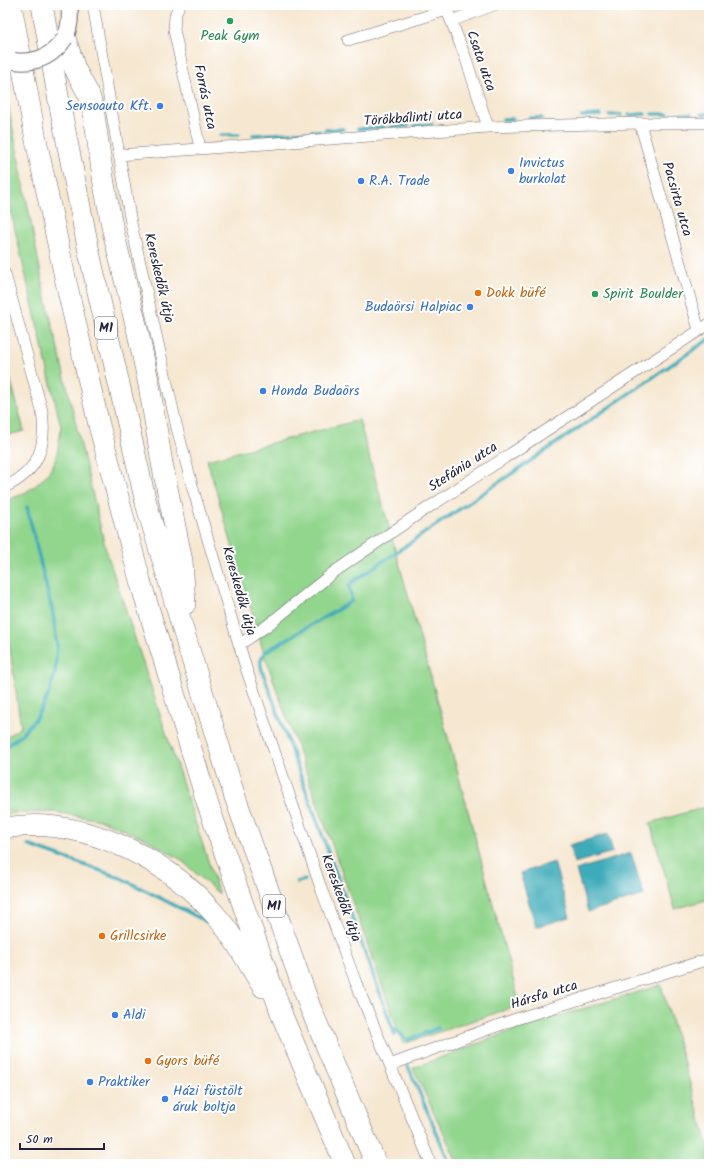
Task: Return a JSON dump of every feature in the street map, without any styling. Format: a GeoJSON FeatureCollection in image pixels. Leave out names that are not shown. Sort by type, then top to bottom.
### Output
{"type":"FeatureCollection","features":[{"type":"Feature","properties":{"kind":"highway","name":"M1"},"geometry":{"type":"LineString","coordinates":[[11,5],[36,140],[66,282],[99,425],[141,584],[208,805],[283,1018],[345,1164]]}},
{"type":"Feature","properties":{"kind":"highway","name":"M1"},"geometry":{"type":"LineString","coordinates":[[42,6],[88,252],[146,503],[187,643],[235,797],[310,1007],[376,1164]]}},
{"type":"Feature","properties":{"kind":"highway"},"geometry":{"type":"LineString","coordinates":[[65,38],[75,69],[94,108],[104,184],[113,231],[149,385],[162,463],[182,562],[187,643]]}},
{"type":"Feature","properties":{"kind":"highway"},"geometry":{"type":"LineString","coordinates":[[5,828],[30,826],[49,827],[92,835],[136,852],[174,875],[210,908],[230,934],[283,1018]]}},
{"type":"Feature","properties":{"kind":"street","name":"Kereskedők útja"},"geometry":{"type":"LineString","coordinates":[[93,5],[132,230],[177,428],[193,489],[239,645],[322,891],[356,983],[431,1164]]}},
{"type":"Feature","properties":{"kind":"street","name":"Forrás utca"},"geometry":{"type":"LineString","coordinates":[[179,5],[175,16],[174,30],[200,148]]}},
{"type":"Feature","properties":{"kind":"street"},"geometry":{"type":"LineString","coordinates":[[452,21],[494,5]]}},
{"type":"Feature","properties":{"kind":"street"},"geometry":{"type":"LineString","coordinates":[[348,40],[446,7]]}},
{"type":"Feature","properties":{"kind":"street","name":"Csata utca"},"geometry":{"type":"LineString","coordinates":[[446,7],[466,59],[488,127]]}},
{"type":"Feature","properties":{"kind":"street"},"geometry":{"type":"LineString","coordinates":[[8,63],[31,62],[42,59],[52,53],[60,46],[65,38],[69,28],[73,8]]}},
{"type":"Feature","properties":{"kind":"street","name":"Törökbálinti utca"},"geometry":{"type":"LineString","coordinates":[[119,155],[488,127],[640,123],[709,123]]}},
{"type":"Feature","properties":{"kind":"street","name":"Pacsirta utca"},"geometry":{"type":"LineString","coordinates":[[640,123],[699,330]]}},
{"type":"Feature","properties":{"kind":"street"},"geometry":{"type":"LineString","coordinates":[[5,487],[30,469],[38,457],[42,444],[44,428],[42,411],[6,277]]}},
{"type":"Feature","properties":{"kind":"street","name":"Stefánia utca"},"geometry":{"type":"LineString","coordinates":[[239,645],[268,625],[334,572],[358,555],[709,324]]}},
{"type":"Feature","properties":{"kind":"street","name":"Hársfa utca"},"geometry":{"type":"LineString","coordinates":[[390,1065],[513,1020],[709,959]]}},
{"type":"Feature","properties":{"kind":"green space"},"geometry":{"type":"Polygon","coordinates":[[[6,93],[44,290],[106,550],[219,894],[180,859],[146,839],[101,820],[53,812],[13,813],[5,815],[5,738],[21,727],[7,629],[5,629],[5,500],[18,496],[31,489],[47,475],[55,460],[61,427],[5,187],[6,93]]]}},
{"type":"Feature","properties":{"kind":"green space"},"geometry":{"type":"Polygon","coordinates":[[[5,358],[24,431],[5,436],[5,358]]]}},
{"type":"Feature","properties":{"kind":"green space"},"geometry":{"type":"Polygon","coordinates":[[[359,420],[457,770],[520,1005],[403,1044],[265,657],[207,460],[359,420]]]}},
{"type":"Feature","properties":{"kind":"green space"},"geometry":{"type":"Polygon","coordinates":[[[709,806],[709,899],[675,909],[650,823],[709,806]]]}},
{"type":"Feature","properties":{"kind":"green space"},"geometry":{"type":"Polygon","coordinates":[[[661,985],[709,1148],[709,1164],[458,1164],[413,1068],[519,1028],[661,985]]]}},
{"type":"Feature","properties":{"kind":"water"},"geometry":{"type":"Polygon","coordinates":[[[608,834],[613,852],[574,863],[569,845],[608,834]]]}},
{"type":"Feature","properties":{"kind":"water"},"geometry":{"type":"Polygon","coordinates":[[[631,853],[644,895],[588,912],[576,870],[631,853]]]}},
{"type":"Feature","properties":{"kind":"water"},"geometry":{"type":"Polygon","coordinates":[[[554,862],[570,917],[536,927],[520,873],[554,862]]]}},
{"type":"Feature","properties":{"kind":"waterway"},"geometry":{"type":"LineString","coordinates":[[629,115],[645,114]]}},
{"type":"Feature","properties":{"kind":"waterway"},"geometry":{"type":"LineString","coordinates":[[652,114],[668,114]]}},
{"type":"Feature","properties":{"kind":"waterway"},"geometry":{"type":"LineString","coordinates":[[677,114],[691,114]]}},
{"type":"Feature","properties":{"kind":"waterway"},"geometry":{"type":"LineString","coordinates":[[702,114],[709,114]]}},
{"type":"Feature","properties":{"kind":"waterway"},"geometry":{"type":"LineString","coordinates":[[582,116],[601,115]]}},
{"type":"Feature","properties":{"kind":"waterway"},"geometry":{"type":"LineString","coordinates":[[609,115],[621,115]]}},
{"type":"Feature","properties":{"kind":"waterway"},"geometry":{"type":"LineString","coordinates":[[529,118],[542,118]]}},
{"type":"Feature","properties":{"kind":"waterway"},"geometry":{"type":"LineString","coordinates":[[503,119],[513,119]]}},
{"type":"Feature","properties":{"kind":"waterway"},"geometry":{"type":"LineString","coordinates":[[415,126],[432,124]]}},
{"type":"Feature","properties":{"kind":"waterway"},"geometry":{"type":"LineString","coordinates":[[391,127],[408,126]]}},
{"type":"Feature","properties":{"kind":"waterway"},"geometry":{"type":"LineString","coordinates":[[358,129],[384,127]]}},
{"type":"Feature","properties":{"kind":"waterway"},"geometry":{"type":"LineString","coordinates":[[325,130],[343,129]]}},
{"type":"Feature","properties":{"kind":"waterway"},"geometry":{"type":"LineString","coordinates":[[312,131],[319,131]]}},
{"type":"Feature","properties":{"kind":"waterway"},"geometry":{"type":"LineString","coordinates":[[295,132],[306,132]]}},
{"type":"Feature","properties":{"kind":"waterway"},"geometry":{"type":"LineString","coordinates":[[253,135],[291,133]]}},
{"type":"Feature","properties":{"kind":"waterway"},"geometry":{"type":"LineString","coordinates":[[221,135],[239,135]]}},
{"type":"Feature","properties":{"kind":"waterway"},"geometry":{"type":"LineString","coordinates":[[395,1035],[262,670],[261,659],[265,652],[352,601],[349,586],[354,581],[709,339]]}},
{"type":"Feature","properties":{"kind":"waterway"},"geometry":{"type":"LineString","coordinates":[[5,425],[7,435]]}},
{"type":"Feature","properties":{"kind":"waterway"},"geometry":{"type":"LineString","coordinates":[[5,747],[20,736],[36,718],[48,696],[55,674],[57,645],[53,614],[27,507]]}},
{"type":"Feature","properties":{"kind":"waterway"},"geometry":{"type":"LineString","coordinates":[[28,845],[121,878],[207,922]]}},
{"type":"Feature","properties":{"kind":"waterway"},"geometry":{"type":"LineString","coordinates":[[297,882],[305,880]]}},
{"type":"Feature","properties":{"kind":"waterway"},"geometry":{"type":"LineString","coordinates":[[394,1028],[407,1040],[438,1028]]}},
{"type":"Feature","properties":{"kind":"waterway"},"geometry":{"type":"LineString","coordinates":[[408,1066],[450,1164]]}},
{"type":"Feature","properties":{"kind":"place","name":"Peak Gym"},"geometry":{"type":"Point","coordinates":[230,21]}},
{"type":"Feature","properties":{"kind":"place","name":"Sensoauto Kft."},"geometry":{"type":"Point","coordinates":[160,106]}},
{"type":"Feature","properties":{"kind":"place","name":"Invictus burkolat"},"geometry":{"type":"Point","coordinates":[511,171]}},
{"type":"Feature","properties":{"kind":"place","name":"R.A. Trade"},"geometry":{"type":"Point","coordinates":[361,181]}},
{"type":"Feature","properties":{"kind":"place","name":"Dokk büfé"},"geometry":{"type":"Point","coordinates":[478,293]}},
{"type":"Feature","properties":{"kind":"place","name":"Spirit Boulder"},"geometry":{"type":"Point","coordinates":[595,294]}},
{"type":"Feature","properties":{"kind":"place","name":"Budaörsi Halpiac"},"geometry":{"type":"Point","coordinates":[470,307]}},
{"type":"Feature","properties":{"kind":"place","name":"Honda Budaörs"},"geometry":{"type":"Point","coordinates":[263,391]}},
{"type":"Feature","properties":{"kind":"place","name":"Grillcsirke"},"geometry":{"type":"Point","coordinates":[102,936]}},
{"type":"Feature","properties":{"kind":"place","name":"Aldi"},"geometry":{"type":"Point","coordinates":[115,1015]}},
{"type":"Feature","properties":{"kind":"place","name":"Gyors büfé"},"geometry":{"type":"Point","coordinates":[148,1061]}},
{"type":"Feature","properties":{"kind":"place","name":"Praktiker"},"geometry":{"type":"Point","coordinates":[90,1082]}},
{"type":"Feature","properties":{"kind":"place","name":"Házi füstölt áruk boltja"},"geometry":{"type":"Point","coordinates":[165,1099]}}]}
